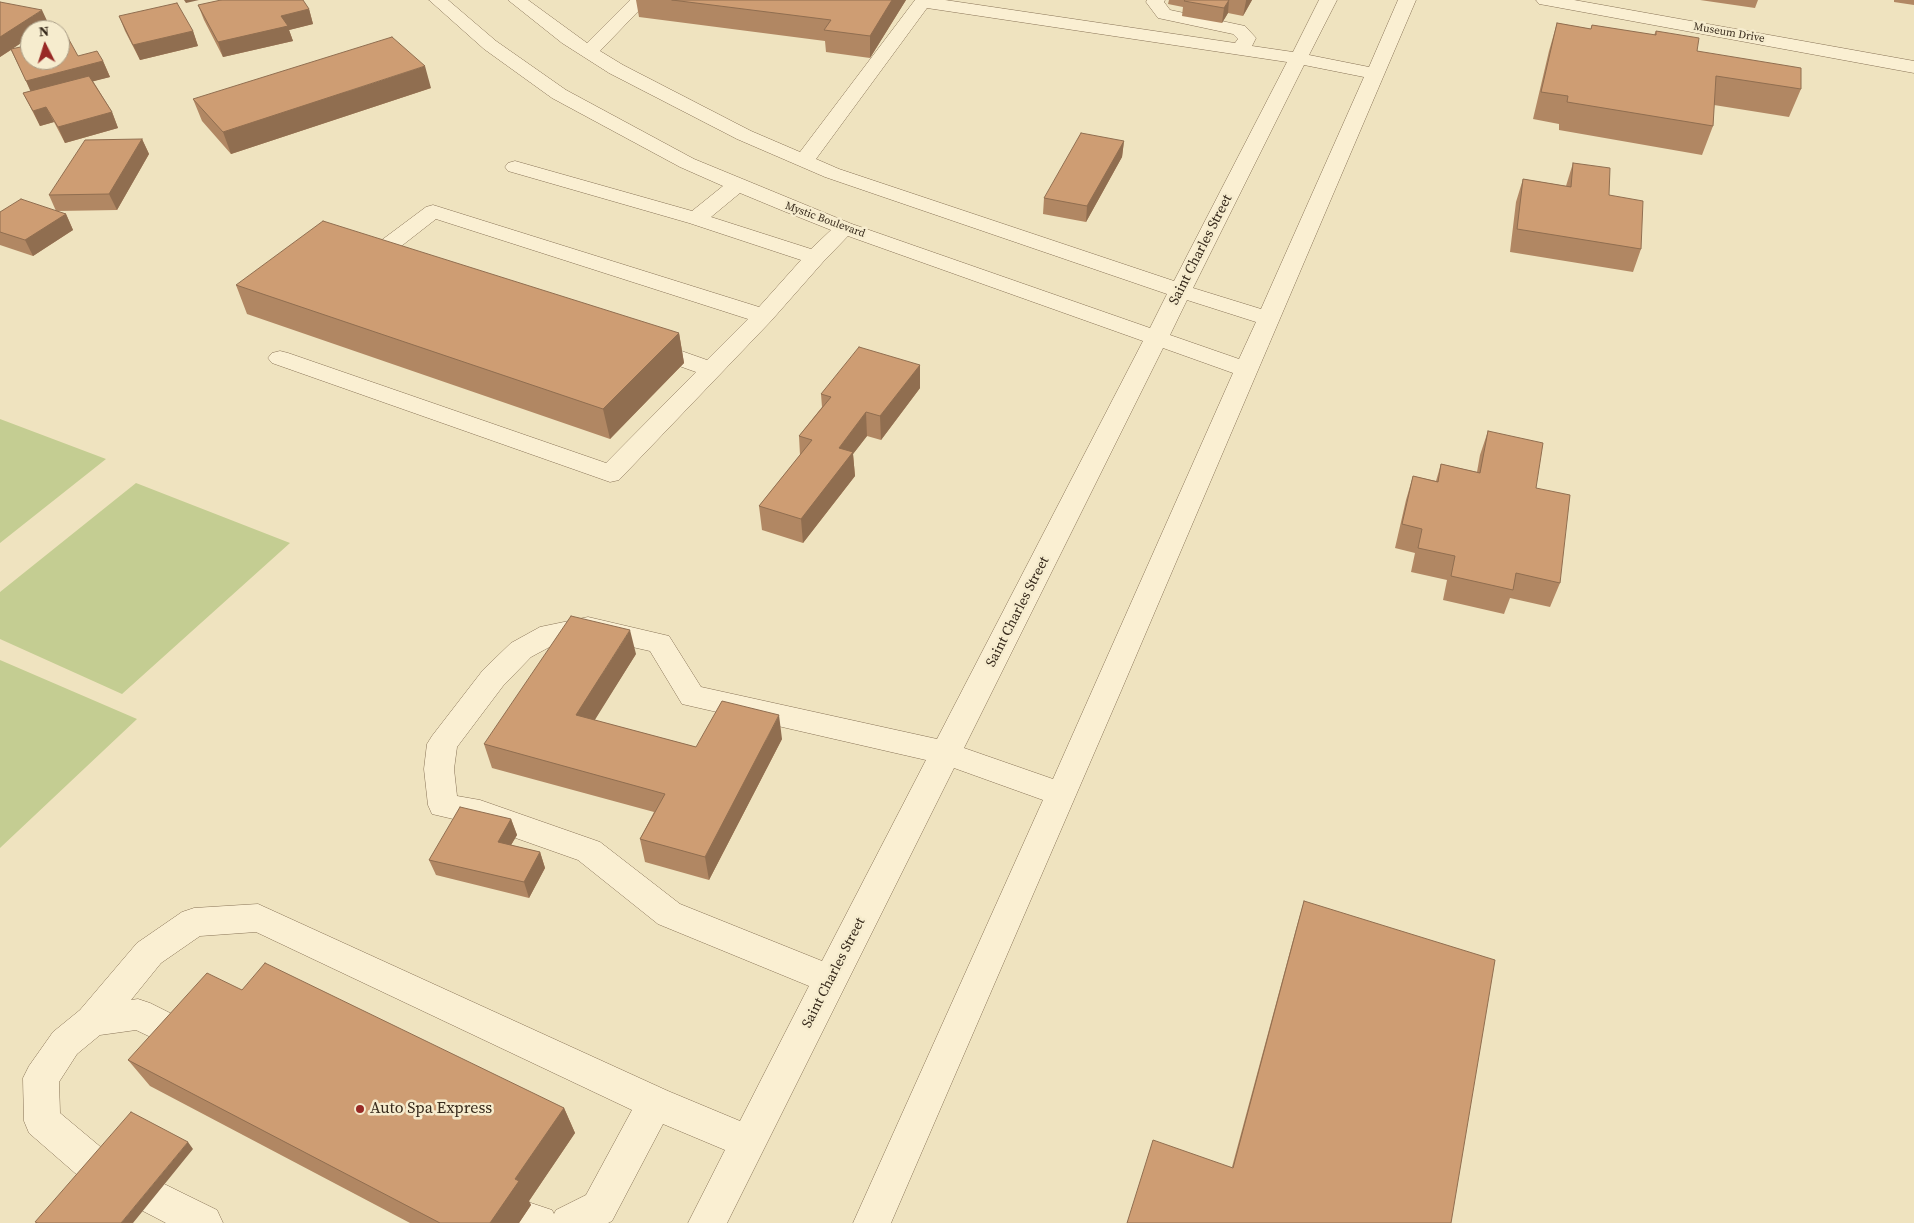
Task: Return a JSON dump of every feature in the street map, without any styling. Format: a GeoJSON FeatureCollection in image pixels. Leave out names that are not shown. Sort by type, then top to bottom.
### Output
{"type":"FeatureCollection","features":[{"type":"Feature","properties":{"kind":"street","name":"Mystic Boulevard"},"geometry":{"type":"LineString","coordinates":[[438,0],[490,45],[559,94],[688,163],[737,185],[845,228],[1247,370]]}},
{"type":"Feature","properties":{"kind":"street"},"geometry":{"type":"LineString","coordinates":[[517,0],[568,39],[616,69],[744,136],[832,173],[1180,291],[1269,319]]}},
{"type":"Feature","properties":{"kind":"street"},"geometry":{"type":"LineString","coordinates":[[589,52],[640,0]]}},
{"type":"Feature","properties":{"kind":"street"},"geometry":{"type":"LineString","coordinates":[[1156,0],[1155,2],[1164,14],[1239,30],[1247,38],[1241,50]]}},
{"type":"Feature","properties":{"kind":"street","name":"Saint Charles Street"},"geometry":{"type":"LineString","coordinates":[[707,1223],[1328,0]]}},
{"type":"Feature","properties":{"kind":"street"},"geometry":{"type":"LineString","coordinates":[[872,1223],[1247,370],[1407,0]]}},
{"type":"Feature","properties":{"kind":"street","name":"Museum Drive"},"geometry":{"type":"LineString","coordinates":[[1545,0],[1914,67]]}},
{"type":"Feature","properties":{"kind":"street"},"geometry":{"type":"LineString","coordinates":[[804,161],[923,1],[1298,58],[1375,74]]}},
{"type":"Feature","properties":{"kind":"street"},"geometry":{"type":"LineString","coordinates":[[516,167],[696,219],[815,257]]}},
{"type":"Feature","properties":{"kind":"street"},"geometry":{"type":"LineString","coordinates":[[696,219],[737,185]]}},
{"type":"Feature","properties":{"kind":"street"},"geometry":{"type":"LineString","coordinates":[[416,266],[379,253],[433,211],[763,316]]}},
{"type":"Feature","properties":{"kind":"street"},"geometry":{"type":"LineString","coordinates":[[280,358],[610,474],[763,316],[815,257],[845,228]]}},
{"type":"Feature","properties":{"kind":"street"},"geometry":{"type":"LineString","coordinates":[[628,340],[711,369]]}},
{"type":"Feature","properties":{"kind":"street"},"geometry":{"type":"LineString","coordinates":[[831,980],[669,914],[589,851],[480,813],[443,805],[439,769],[442,744],[493,678],[521,650],[550,634],[588,627],[659,643],[692,696],[945,753],[1061,794]]}},
{"type":"Feature","properties":{"kind":"street"},"geometry":{"type":"LineString","coordinates":[[96,1167],[42,1122],[41,1078],[65,1043],[92,1021],[149,953],[194,922],[258,918],[655,1103],[748,1142]]}},
{"type":"Feature","properties":{"kind":"street"},"geometry":{"type":"LineString","coordinates":[[92,1021],[138,1014],[190,1040]]}},
{"type":"Feature","properties":{"kind":"street"},"geometry":{"type":"LineString","coordinates":[[570,1223],[599,1208],[655,1103]]}},
{"type":"Feature","properties":{"kind":"street"},"geometry":{"type":"LineString","coordinates":[[154,1197],[204,1223]]}},
{"type":"Feature","properties":{"kind":"green space"},"geometry":{"type":"Polygon","coordinates":[[[0,419],[106,459],[0,543],[0,419]]]}},
{"type":"Feature","properties":{"kind":"green space"},"geometry":{"type":"Polygon","coordinates":[[[136,483],[290,543],[122,694],[0,639],[0,592],[136,483]]]}},
{"type":"Feature","properties":{"kind":"green space"},"geometry":{"type":"Polygon","coordinates":[[[0,660],[137,719],[0,848],[0,660]]]}},
{"type":"Feature","properties":{"kind":"building"},"geometry":{"type":"Polygon","coordinates":[[[221,0],[303,0],[309,9],[281,16],[288,26],[218,42],[198,5],[221,0]]]}},
{"type":"Feature","properties":{"kind":"building"},"geometry":{"type":"Polygon","coordinates":[[[672,0],[892,0],[870,36],[824,30],[831,20],[672,0]]]}},
{"type":"Feature","properties":{"kind":"building"},"geometry":{"type":"Polygon","coordinates":[[[1185,0],[1229,0],[1224,8],[1185,0]]]}},
{"type":"Feature","properties":{"kind":"building"},"geometry":{"type":"Polygon","coordinates":[[[0,2],[42,10],[26,20],[20,20],[20,24],[0,37],[0,2]]]}},
{"type":"Feature","properties":{"kind":"building"},"geometry":{"type":"Polygon","coordinates":[[[177,3],[193,31],[133,45],[119,16],[177,3]]]}},
{"type":"Feature","properties":{"kind":"building"},"geometry":{"type":"Polygon","coordinates":[[[1557,23],[1591,29],[1592,25],[1656,35],[1656,31],[1699,38],[1697,51],[1801,68],[1801,89],[1716,76],[1713,126],[1567,102],[1568,96],[1541,92],[1557,23]]]}},
{"type":"Feature","properties":{"kind":"building"},"geometry":{"type":"Polygon","coordinates":[[[392,37],[425,66],[223,132],[193,99],[392,37]]]}},
{"type":"Feature","properties":{"kind":"building"},"geometry":{"type":"Polygon","coordinates":[[[70,41],[78,56],[97,51],[103,61],[70,70],[70,41]]]}},
{"type":"Feature","properties":{"kind":"building"},"geometry":{"type":"Polygon","coordinates":[[[20,47],[20,68],[11,49],[20,47]]]}},
{"type":"Feature","properties":{"kind":"building"},"geometry":{"type":"Polygon","coordinates":[[[21,70],[68,70],[26,81],[21,70]]]}},
{"type":"Feature","properties":{"kind":"building"},"geometry":{"type":"Polygon","coordinates":[[[89,76],[112,112],[58,127],[46,107],[33,111],[23,93],[89,76]]]}},
{"type":"Feature","properties":{"kind":"building"},"geometry":{"type":"Polygon","coordinates":[[[1081,133],[1124,141],[1087,206],[1044,198],[1081,133]]]}},
{"type":"Feature","properties":{"kind":"building"},"geometry":{"type":"Polygon","coordinates":[[[142,139],[109,194],[49,195],[85,140],[142,139]]]}},
{"type":"Feature","properties":{"kind":"building"},"geometry":{"type":"Polygon","coordinates":[[[1573,163],[1610,168],[1609,195],[1643,201],[1641,249],[1517,229],[1523,179],[1571,187],[1573,163]]]}},
{"type":"Feature","properties":{"kind":"building"},"geometry":{"type":"Polygon","coordinates":[[[21,199],[66,214],[25,240],[0,232],[0,212],[21,199]]]}},
{"type":"Feature","properties":{"kind":"building"},"geometry":{"type":"Polygon","coordinates":[[[323,221],[679,333],[603,409],[236,285],[323,221]]]}},
{"type":"Feature","properties":{"kind":"building"},"geometry":{"type":"Polygon","coordinates":[[[859,347],[920,365],[880,416],[866,412],[839,448],[853,452],[801,519],[759,506],[812,440],[799,436],[831,397],[821,394],[859,347]]]}},
{"type":"Feature","properties":{"kind":"building"},"geometry":{"type":"Polygon","coordinates":[[[1488,431],[1543,443],[1536,488],[1570,495],[1560,583],[1516,573],[1513,590],[1451,576],[1455,556],[1418,548],[1422,529],[1402,524],[1413,476],[1438,482],[1441,464],[1480,473],[1488,431]]]}},
{"type":"Feature","properties":{"kind":"building"},"geometry":{"type":"Polygon","coordinates":[[[571,616],[630,630],[576,715],[696,747],[722,701],[779,715],[705,857],[640,839],[665,794],[484,744],[571,616]]]}},
{"type":"Feature","properties":{"kind":"building"},"geometry":{"type":"Polygon","coordinates":[[[460,807],[511,819],[498,842],[540,852],[524,882],[429,860],[460,807]]]}},
{"type":"Feature","properties":{"kind":"building"},"geometry":{"type":"Polygon","coordinates":[[[1304,901],[1495,960],[1451,1223],[1127,1223],[1153,1140],[1233,1168],[1304,901]]]}},
{"type":"Feature","properties":{"kind":"building","name":"Auto Spa Express"},"geometry":{"type":"Polygon","coordinates":[[[265,963],[564,1108],[515,1179],[519,1181],[490,1223],[440,1223],[128,1060],[207,973],[242,990],[265,963]]]}},
{"type":"Feature","properties":{"kind":"building"},"geometry":{"type":"Polygon","coordinates":[[[131,1112],[188,1142],[121,1223],[35,1222],[131,1112]]]}},
{"type":"Feature","properties":{"kind":"place","name":"Auto Spa Express"},"geometry":{"type":"Point","coordinates":[360,1109]}}]}
